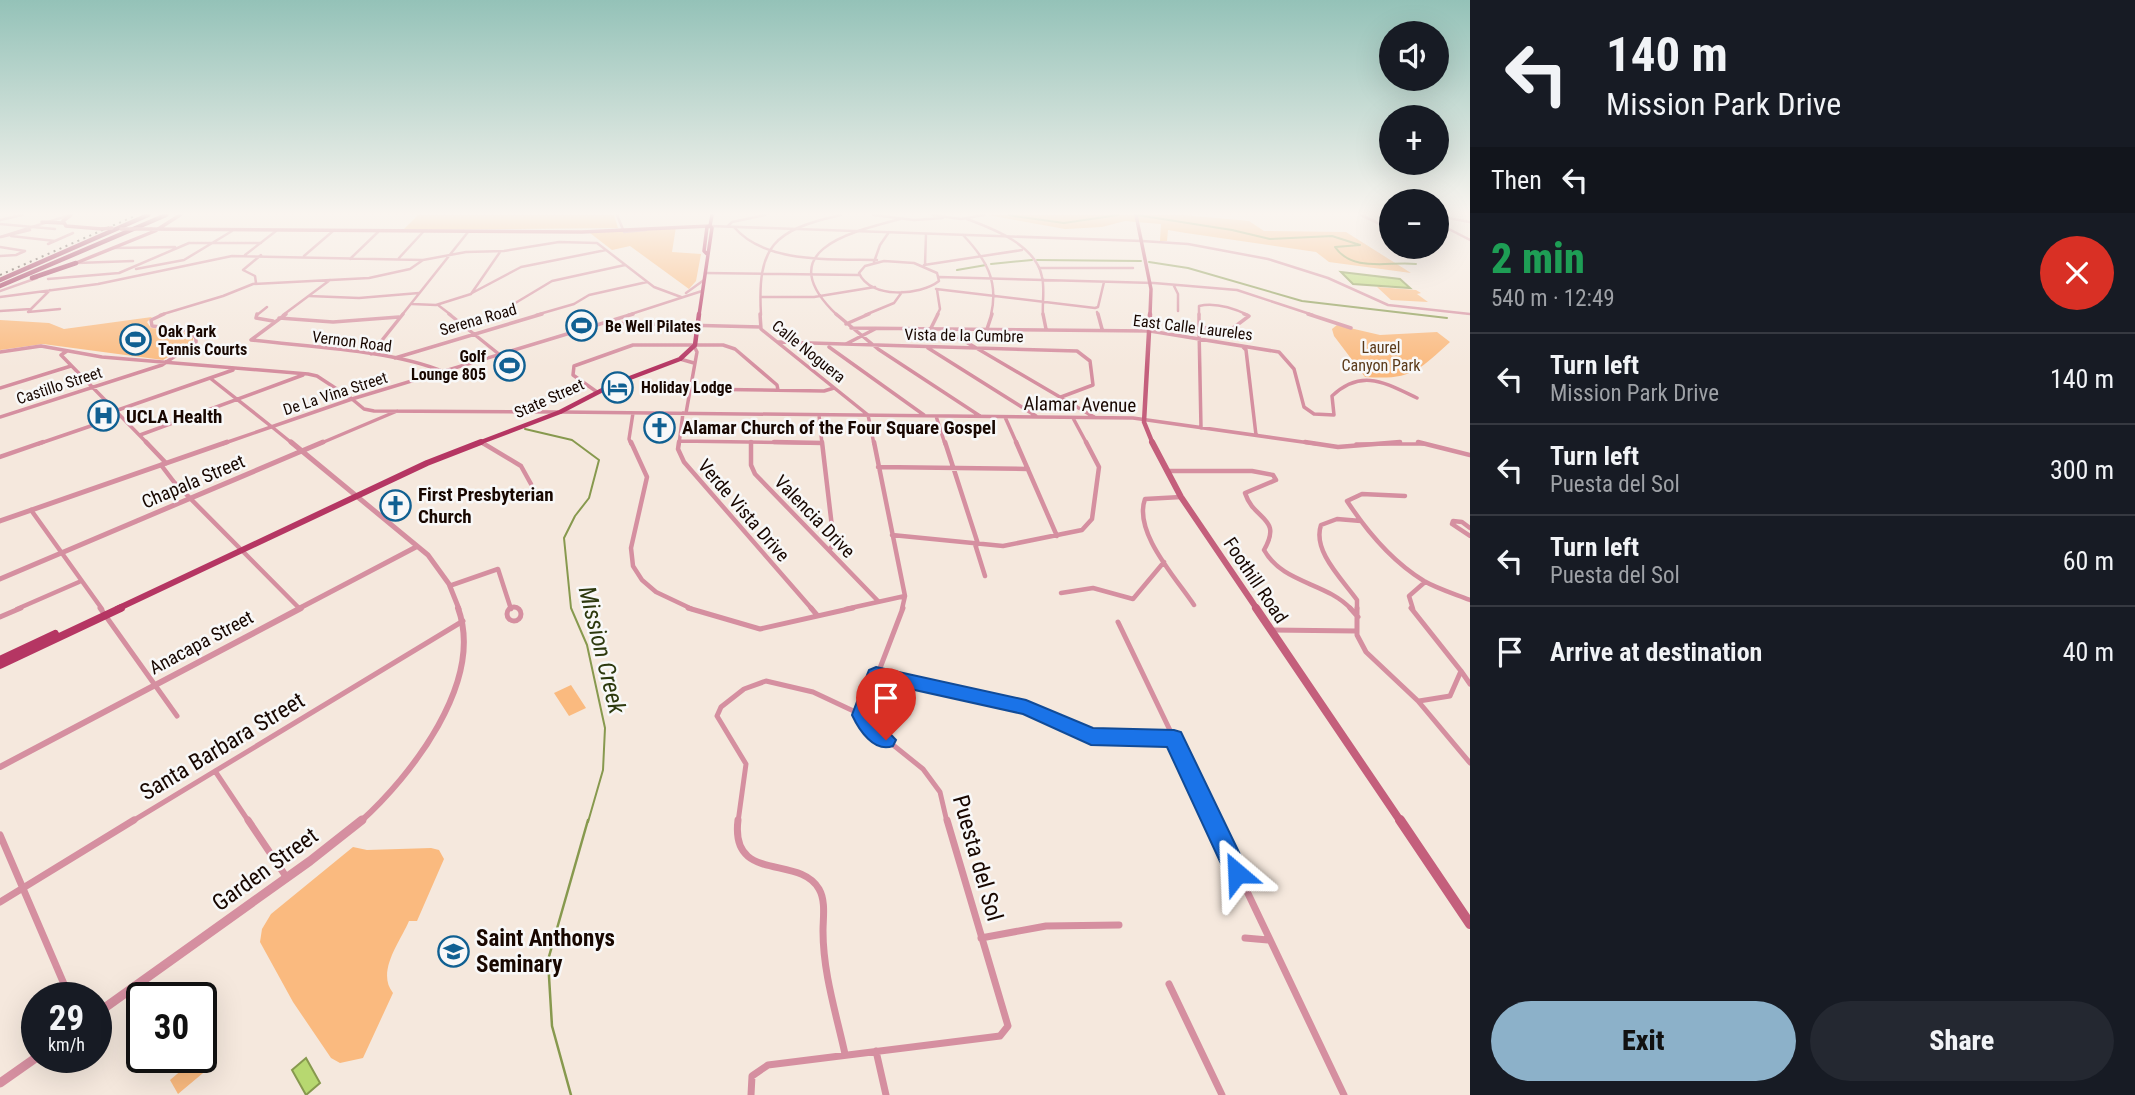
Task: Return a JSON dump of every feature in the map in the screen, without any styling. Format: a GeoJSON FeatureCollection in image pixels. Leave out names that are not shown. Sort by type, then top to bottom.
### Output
{"type":"FeatureCollection","features":[{"type":"Feature","properties":{"kind":"highway"},"geometry":{"type":"LineString","coordinates":[[0,286],[41,266]]}},
{"type":"Feature","properties":{"kind":"highway"},"geometry":{"type":"LineString","coordinates":[[0,286],[45,266]]}},
{"type":"Feature","properties":{"kind":"highway"},"geometry":{"type":"LineString","coordinates":[[0,286],[47,266]]}},
{"type":"Feature","properties":{"kind":"highway"},"geometry":{"type":"LineString","coordinates":[[0,286],[66,266]]}},
{"type":"Feature","properties":{"kind":"main road"},"geometry":{"type":"LineString","coordinates":[[694,346],[705,266]]}},
{"type":"Feature","properties":{"kind":"main road","name":"Foothill Road"},"geometry":{"type":"LineString","coordinates":[[1147,266],[1150,283],[1150,331],[1144,419],[1165,471],[1470,924]]}},
{"type":"Feature","properties":{"kind":"main road","name":"State Street"},"geometry":{"type":"LineString","coordinates":[[0,662],[353,497],[480,441],[561,412],[597,392],[680,359],[694,346]]}},
{"type":"Feature","properties":{"kind":"street"},"geometry":{"type":"LineString","coordinates":[[132,269],[138,266]]}},
{"type":"Feature","properties":{"kind":"street"},"geometry":{"type":"LineString","coordinates":[[48,279],[108,275],[152,266]]}},
{"type":"Feature","properties":{"kind":"street"},"geometry":{"type":"LineString","coordinates":[[0,297],[93,285],[187,266]]}},
{"type":"Feature","properties":{"kind":"street"},"geometry":{"type":"LineString","coordinates":[[248,266],[243,270],[255,276],[256,283]]}},
{"type":"Feature","properties":{"kind":"street"},"geometry":{"type":"LineString","coordinates":[[166,363],[192,346],[197,339],[186,330],[154,327],[150,323],[151,320],[256,283],[394,275],[415,266]]}},
{"type":"Feature","properties":{"kind":"street"},"geometry":{"type":"LineString","coordinates":[[370,355],[440,266]]}},
{"type":"Feature","properties":{"kind":"street"},"geometry":{"type":"LineString","coordinates":[[472,293],[490,266]]}},
{"type":"Feature","properties":{"kind":"street"},"geometry":{"type":"LineString","coordinates":[[411,304],[436,304],[472,293],[525,266]]}},
{"type":"Feature","properties":{"kind":"street"},"geometry":{"type":"LineString","coordinates":[[512,305],[552,281],[622,266]]}},
{"type":"Feature","properties":{"kind":"street"},"geometry":{"type":"LineString","coordinates":[[628,266],[655,287],[681,297]]}},
{"type":"Feature","properties":{"kind":"street","name":"Calle Noguera"},"geometry":{"type":"LineString","coordinates":[[762,266],[762,330],[868,415]]}},
{"type":"Feature","properties":{"kind":"street"},"geometry":{"type":"LineString","coordinates":[[812,266],[810,274],[818,296],[846,324],[861,337],[981,416]]}},
{"type":"Feature","properties":{"kind":"street"},"geometry":{"type":"LineString","coordinates":[[859,275],[866,266]]}},
{"type":"Feature","properties":{"kind":"street"},"geometry":{"type":"LineString","coordinates":[[926,266],[939,277],[938,283],[930,288]]}},
{"type":"Feature","properties":{"kind":"street"},"geometry":{"type":"LineString","coordinates":[[987,329],[992,316],[994,294],[993,279],[988,266]]}},
{"type":"Feature","properties":{"kind":"street"},"geometry":{"type":"LineString","coordinates":[[1290,266],[1328,278],[1388,305],[1470,314]]}},
{"type":"Feature","properties":{"kind":"street"},"geometry":{"type":"LineString","coordinates":[[1046,330],[1040,268],[1133,268]]}},
{"type":"Feature","properties":{"kind":"street"},"geometry":{"type":"LineString","coordinates":[[704,277],[760,273],[859,275],[875,287],[902,292],[930,288],[1097,309]]}},
{"type":"Feature","properties":{"kind":"street","name":"De La Vina Street"},"geometry":{"type":"LineString","coordinates":[[681,297],[704,277]]}},
{"type":"Feature","properties":{"kind":"street"},"geometry":{"type":"LineString","coordinates":[[939,277],[1150,283],[1241,291],[1351,328]]}},
{"type":"Feature","properties":{"kind":"street"},"geometry":{"type":"LineString","coordinates":[[267,307],[257,313],[256,318],[274,321],[330,279]]}},
{"type":"Feature","properties":{"kind":"street","name":"Serena Road"},"geometry":{"type":"LineString","coordinates":[[395,359],[576,304],[589,295],[648,281]]}},
{"type":"Feature","properties":{"kind":"street"},"geometry":{"type":"LineString","coordinates":[[1102,330],[1097,309],[1104,282]]}},
{"type":"Feature","properties":{"kind":"street"},"geometry":{"type":"LineString","coordinates":[[1173,285],[1178,294],[1178,312]]}},
{"type":"Feature","properties":{"kind":"street"},"geometry":{"type":"LineString","coordinates":[[761,297],[818,296],[875,287]]}},
{"type":"Feature","properties":{"kind":"street"},"geometry":{"type":"LineString","coordinates":[[51,289],[29,312],[60,309]]}},
{"type":"Feature","properties":{"kind":"street"},"geometry":{"type":"LineString","coordinates":[[931,328],[940,309],[936,289]]}},
{"type":"Feature","properties":{"kind":"street"},"geometry":{"type":"LineString","coordinates":[[846,324],[894,303],[902,292]]}},
{"type":"Feature","properties":{"kind":"street"},"geometry":{"type":"LineString","coordinates":[[309,296],[351,299],[419,293]]}},
{"type":"Feature","properties":{"kind":"street","name":"De La Vina Street"},"geometry":{"type":"LineString","coordinates":[[0,521],[352,400],[605,323],[681,297],[702,293]]}},
{"type":"Feature","properties":{"kind":"street"},"geometry":{"type":"LineString","coordinates":[[436,304],[500,355]]}},
{"type":"Feature","properties":{"kind":"street"},"geometry":{"type":"LineString","coordinates":[[1199,327],[1229,331],[1249,316],[1233,308],[1202,304],[1199,306],[1199,327],[1200,339],[1201,428]]}},
{"type":"Feature","properties":{"kind":"street"},"geometry":{"type":"LineString","coordinates":[[0,311],[32,309]]}},
{"type":"Feature","properties":{"kind":"street"},"geometry":{"type":"LineString","coordinates":[[278,318],[333,322],[400,317]]}},
{"type":"Feature","properties":{"kind":"street","name":"Vernon Road"},"geometry":{"type":"LineString","coordinates":[[274,321],[251,338],[254,341],[395,359],[435,367],[444,372]]}},
{"type":"Feature","properties":{"kind":"street"},"geometry":{"type":"LineString","coordinates":[[605,323],[742,327],[762,330]]}},
{"type":"Feature","properties":{"kind":"street","name":"East Calle Laureles"},"geometry":{"type":"LineString","coordinates":[[851,328],[1150,331],[1279,352],[1294,369],[1304,407],[1314,414],[1334,415],[1332,396],[1343,384],[1360,379],[1384,383],[1417,398]]}},
{"type":"Feature","properties":{"kind":"street"},"geometry":{"type":"LineString","coordinates":[[842,345],[878,328]]}},
{"type":"Feature","properties":{"kind":"street"},"geometry":{"type":"LineString","coordinates":[[943,328],[1094,418]]}},
{"type":"Feature","properties":{"kind":"street","name":"Vista de la Cumbre"},"geometry":{"type":"LineString","coordinates":[[774,341],[828,345],[1070,349],[1086,354],[1091,358],[1094,384],[1061,397]]}},
{"type":"Feature","properties":{"kind":"street"},"geometry":{"type":"LineString","coordinates":[[828,345],[925,416]]}},
{"type":"Feature","properties":{"kind":"street"},"geometry":{"type":"LineString","coordinates":[[0,352],[36,346],[166,363],[308,374],[317,376],[369,410],[561,412]]}},
{"type":"Feature","properties":{"kind":"street"},"geometry":{"type":"LineString","coordinates":[[597,392],[573,374],[574,366],[629,346],[733,348],[777,385],[778,390]]}},
{"type":"Feature","properties":{"kind":"street","name":"Verde Vista Drive"},"geometry":{"type":"LineString","coordinates":[[694,346],[697,352],[679,453],[817,615]]}},
{"type":"Feature","properties":{"kind":"street"},"geometry":{"type":"LineString","coordinates":[[1242,346],[1246,350],[1256,435]]}},
{"type":"Feature","properties":{"kind":"street"},"geometry":{"type":"LineString","coordinates":[[928,347],[1037,417]]}},
{"type":"Feature","properties":{"kind":"street"},"geometry":{"type":"LineString","coordinates":[[67,351],[61,355],[140,435],[174,482],[299,608]]}},
{"type":"Feature","properties":{"kind":"street"},"geometry":{"type":"LineString","coordinates":[[680,359],[694,363]]}},
{"type":"Feature","properties":{"kind":"street","name":"Castillo Street"},"geometry":{"type":"LineString","coordinates":[[0,417],[166,363]]}},
{"type":"Feature","properties":{"kind":"street"},"geometry":{"type":"LineString","coordinates":[[0,388],[71,366]]}},
{"type":"Feature","properties":{"kind":"street"},"geometry":{"type":"LineString","coordinates":[[115,411],[237,368]]}},
{"type":"Feature","properties":{"kind":"street"},"geometry":{"type":"LineString","coordinates":[[140,435],[308,374]]}},
{"type":"Feature","properties":{"kind":"street"},"geometry":{"type":"LineString","coordinates":[[210,378],[436,563],[452,585],[498,569],[511,609]]}},
{"type":"Feature","properties":{"kind":"street"},"geometry":{"type":"LineString","coordinates":[[690,389],[834,388]]}},
{"type":"Feature","properties":{"kind":"street","name":"Chapala Street"},"geometry":{"type":"LineString","coordinates":[[0,579],[397,411]]}},
{"type":"Feature","properties":{"kind":"street","name":"Alamar Avenue"},"geometry":{"type":"LineString","coordinates":[[561,412],[1144,419],[1338,447],[1363,443],[1422,443],[1470,455]]}},
{"type":"Feature","properties":{"kind":"street"},"geometry":{"type":"LineString","coordinates":[[633,413],[629,439],[647,477],[631,548],[631,559],[636,573],[646,586],[662,597],[760,629],[905,596]]}},
{"type":"Feature","properties":{"kind":"street"},"geometry":{"type":"LineString","coordinates":[[819,415],[834,544],[829,550]]}},
{"type":"Feature","properties":{"kind":"street"},"geometry":{"type":"LineString","coordinates":[[845,1054],[823,959],[821,894],[810,878],[801,873],[762,866],[742,851],[737,830],[746,764],[718,720],[718,712],[747,686],[766,681],[813,692],[862,715],[901,615],[905,596],[868,415]]}},
{"type":"Feature","properties":{"kind":"street"},"geometry":{"type":"LineString","coordinates":[[1,455],[120,416]]}},
{"type":"Feature","properties":{"kind":"street"},"geometry":{"type":"LineString","coordinates":[[936,416],[985,576]]}},
{"type":"Feature","properties":{"kind":"street"},"geometry":{"type":"LineString","coordinates":[[1005,417],[1058,536]]}},
{"type":"Feature","properties":{"kind":"street"},"geometry":{"type":"LineString","coordinates":[[892,535],[1012,545],[1082,530],[1091,521],[1100,471],[1096,456],[1073,418]]}},
{"type":"Feature","properties":{"kind":"street"},"geometry":{"type":"LineString","coordinates":[[680,440],[822,443]]}},
{"type":"Feature","properties":{"kind":"street"},"geometry":{"type":"LineString","coordinates":[[480,441],[495,453],[518,463],[531,484]]}},
{"type":"Feature","properties":{"kind":"street","name":"Valencia Drive"},"geometry":{"type":"LineString","coordinates":[[751,442],[751,466],[755,474],[878,601]]}},
{"type":"Feature","properties":{"kind":"street"},"geometry":{"type":"LineString","coordinates":[[878,467],[1028,469]]}},
{"type":"Feature","properties":{"kind":"street"},"geometry":{"type":"LineString","coordinates":[[1165,471],[1252,471],[1273,475],[1276,480],[1272,483],[1252,488],[1245,493],[1249,504],[1272,533],[1272,539],[1264,550],[1269,561],[1284,573],[1342,598],[1358,617]]}},
{"type":"Feature","properties":{"kind":"street"},"geometry":{"type":"LineString","coordinates":[[1405,496],[1362,494],[1348,498],[1348,502],[1361,521],[1416,576],[1470,600]]}},
{"type":"Feature","properties":{"kind":"street"},"geometry":{"type":"LineString","coordinates":[[1181,497],[1148,498],[1142,503],[1143,523],[1164,562],[1194,605]]}},
{"type":"Feature","properties":{"kind":"street"},"geometry":{"type":"LineString","coordinates":[[31,510],[177,716]]}},
{"type":"Feature","properties":{"kind":"street"},"geometry":{"type":"LineString","coordinates":[[1361,521],[1330,521],[1321,525],[1318,534],[1326,555],[1354,592],[1359,606],[1356,631],[1366,652],[1418,701],[1470,763]]}},
{"type":"Feature","properties":{"kind":"street"},"geometry":{"type":"LineString","coordinates":[[1470,528],[1462,522],[1453,521],[1452,524],[1470,536]]}},
{"type":"Feature","properties":{"kind":"street","name":"Anacapa Street"},"geometry":{"type":"LineString","coordinates":[[0,767],[416,547]]}},
{"type":"Feature","properties":{"kind":"street"},"geometry":{"type":"LineString","coordinates":[[1061,593],[1093,588],[1124,598],[1134,598],[1164,562]]}},
{"type":"Feature","properties":{"kind":"street"},"geometry":{"type":"LineString","coordinates":[[0,617],[80,582]]}},
{"type":"Feature","properties":{"kind":"street"},"geometry":{"type":"LineString","coordinates":[[1425,582],[1409,596],[1410,606],[1470,684]]}},
{"type":"Feature","properties":{"kind":"street","name":"Garden Street"},"geometry":{"type":"LineString","coordinates":[[112,1003],[288,878],[386,798],[419,758],[435,732],[458,681],[463,621],[452,585]]}},
{"type":"Feature","properties":{"kind":"street","name":"Santa Barbara Street"},"geometry":{"type":"LineString","coordinates":[[0,902],[463,621]]}},
{"type":"Feature","properties":{"kind":"street"},"geometry":{"type":"LineString","coordinates":[[1118,622],[1345,1095]]}},
{"type":"Feature","properties":{"kind":"street"},"geometry":{"type":"LineString","coordinates":[[1271,630],[1356,631]]}},
{"type":"Feature","properties":{"kind":"street"},"geometry":{"type":"LineString","coordinates":[[1418,701],[1450,696],[1461,671]]}},
{"type":"Feature","properties":{"kind":"street"},"geometry":{"type":"LineString","coordinates":[[876,675],[1026,708],[1091,736],[1174,738]]}},
{"type":"Feature","properties":{"kind":"street","name":"Puesta del Sol"},"geometry":{"type":"LineString","coordinates":[[751,1095],[752,1076],[761,1069],[781,1062],[876,1052],[1004,1033],[1008,1026],[940,792],[923,769],[867,724],[862,715]]}},
{"type":"Feature","properties":{"kind":"street"},"geometry":{"type":"LineString","coordinates":[[215,771],[288,878]]}},
{"type":"Feature","properties":{"kind":"street"},"geometry":{"type":"LineString","coordinates":[[0,835],[64,982]]}},
{"type":"Feature","properties":{"kind":"street"},"geometry":{"type":"LineString","coordinates":[[982,938],[1046,926],[1119,925]]}},
{"type":"Feature","properties":{"kind":"street"},"geometry":{"type":"LineString","coordinates":[[1245,938],[1269,940]]}},
{"type":"Feature","properties":{"kind":"street"},"geometry":{"type":"LineString","coordinates":[[1169,984],[1222,1095]]}},
{"type":"Feature","properties":{"kind":"street"},"geometry":{"type":"LineString","coordinates":[[876,1052],[886,1095]]}},
{"type":"Feature","properties":{"kind":"street"},"geometry":{"type":"LineString","coordinates":[[0,1083],[21,1068]]}},
{"type":"Feature","properties":{"kind":"green space"},"geometry":{"type":"Polygon","coordinates":[[[658,266],[699,266],[696,281],[689,289],[658,266]]]}},
{"type":"Feature","properties":{"kind":"green space"},"geometry":{"type":"Polygon","coordinates":[[[1360,266],[1400,266],[1411,273],[1360,266]]]}},
{"type":"Feature","properties":{"kind":"green space"},"geometry":{"type":"Polygon","coordinates":[[[1377,287],[1416,290],[1421,293],[1417,294],[1428,302],[1391,300],[1377,287]]]}},
{"type":"Feature","properties":{"kind":"green space"},"geometry":{"type":"Polygon","coordinates":[[[152,317],[147,322],[151,328],[182,331],[193,338],[193,342],[163,360],[43,344],[0,350],[0,320],[49,323],[64,329],[152,317]]]}},
{"type":"Feature","properties":{"kind":"green space","name":"Laurel Canyon Park"},"geometry":{"type":"Polygon","coordinates":[[[1337,325],[1380,335],[1437,332],[1450,342],[1412,372],[1393,377],[1365,377],[1334,336],[1332,329],[1337,325]]]}},
{"type":"Feature","properties":{"kind":"green space"},"geometry":{"type":"Polygon","coordinates":[[[571,685],[586,708],[569,716],[554,693],[571,685]]]}},
{"type":"Feature","properties":{"kind":"green space"},"geometry":{"type":"Polygon","coordinates":[[[353,847],[367,850],[431,848],[439,850],[444,859],[417,921],[409,921],[391,957],[387,976],[393,993],[363,1058],[340,1063],[331,1058],[293,1002],[260,942],[262,929],[271,914],[353,847]]]}},
{"type":"Feature","properties":{"kind":"green space"},"geometry":{"type":"Polygon","coordinates":[[[178,1073],[203,1073],[178,1094],[170,1080],[178,1073]]]}},
{"type":"Feature","properties":{"kind":"shaded area"},"geometry":{"type":"Polygon","coordinates":[[[1341,272],[1400,279],[1410,288],[1353,284],[1341,272]]]}},
{"type":"Feature","properties":{"kind":"shaded area"},"geometry":{"type":"Polygon","coordinates":[[[306,1058],[320,1083],[306,1095],[292,1070],[306,1058]]]}},
{"type":"Feature","properties":{"kind":"waterway"},"geometry":{"type":"LineString","coordinates":[[957,270],[980,266]]}},
{"type":"Feature","properties":{"kind":"waterway"},"geometry":{"type":"LineString","coordinates":[[1176,266],[1302,301],[1447,318]]}},
{"type":"Feature","properties":{"kind":"waterway","name":"Mission Creek"},"geometry":{"type":"LineString","coordinates":[[525,429],[572,440],[599,460],[589,498],[575,516],[564,538],[571,608],[587,645],[605,728],[603,770],[588,822]]}},
{"type":"Feature","properties":{"kind":"waterway","name":"Mission Creek"},"geometry":{"type":"LineString","coordinates":[[571,1095],[552,1026],[548,960],[588,820]]}},
{"type":"Feature","properties":{"kind":"railway"},"geometry":{"type":"LineString","coordinates":[[0,275],[20,266]]}},
{"type":"Feature","properties":{"kind":"place","name":"Be Well Pilates"},"geometry":{"type":"Point","coordinates":[582,326]}},
{"type":"Feature","properties":{"kind":"place","name":"Oak Park Tennis Courts"},"geometry":{"type":"Point","coordinates":[135,340]}},
{"type":"Feature","properties":{"kind":"place","name":"Golf Lounge 805"},"geometry":{"type":"Point","coordinates":[509,365]}},
{"type":"Feature","properties":{"kind":"place","name":"Holiday Lodge"},"geometry":{"type":"Point","coordinates":[618,387]}},
{"type":"Feature","properties":{"kind":"place","name":"UCLA Health"},"geometry":{"type":"Point","coordinates":[103,416]}},
{"type":"Feature","properties":{"kind":"place","name":"Alamar Church of the Four Square Gospel"},"geometry":{"type":"Point","coordinates":[659,427]}},
{"type":"Feature","properties":{"kind":"place","name":"First Presbyterian Church"},"geometry":{"type":"Point","coordinates":[395,505]}},
{"type":"Feature","properties":{"kind":"place","name":"Saint Anthonys Seminary"},"geometry":{"type":"Point","coordinates":[453,951]}},
{"type":"Feature","properties":{"kind":"route"},"geometry":{"type":"LineString","coordinates":[[886,740],[867,724],[862,715],[876,675],[1026,708],[1091,736],[1174,738],[1237,873]]}}]}
